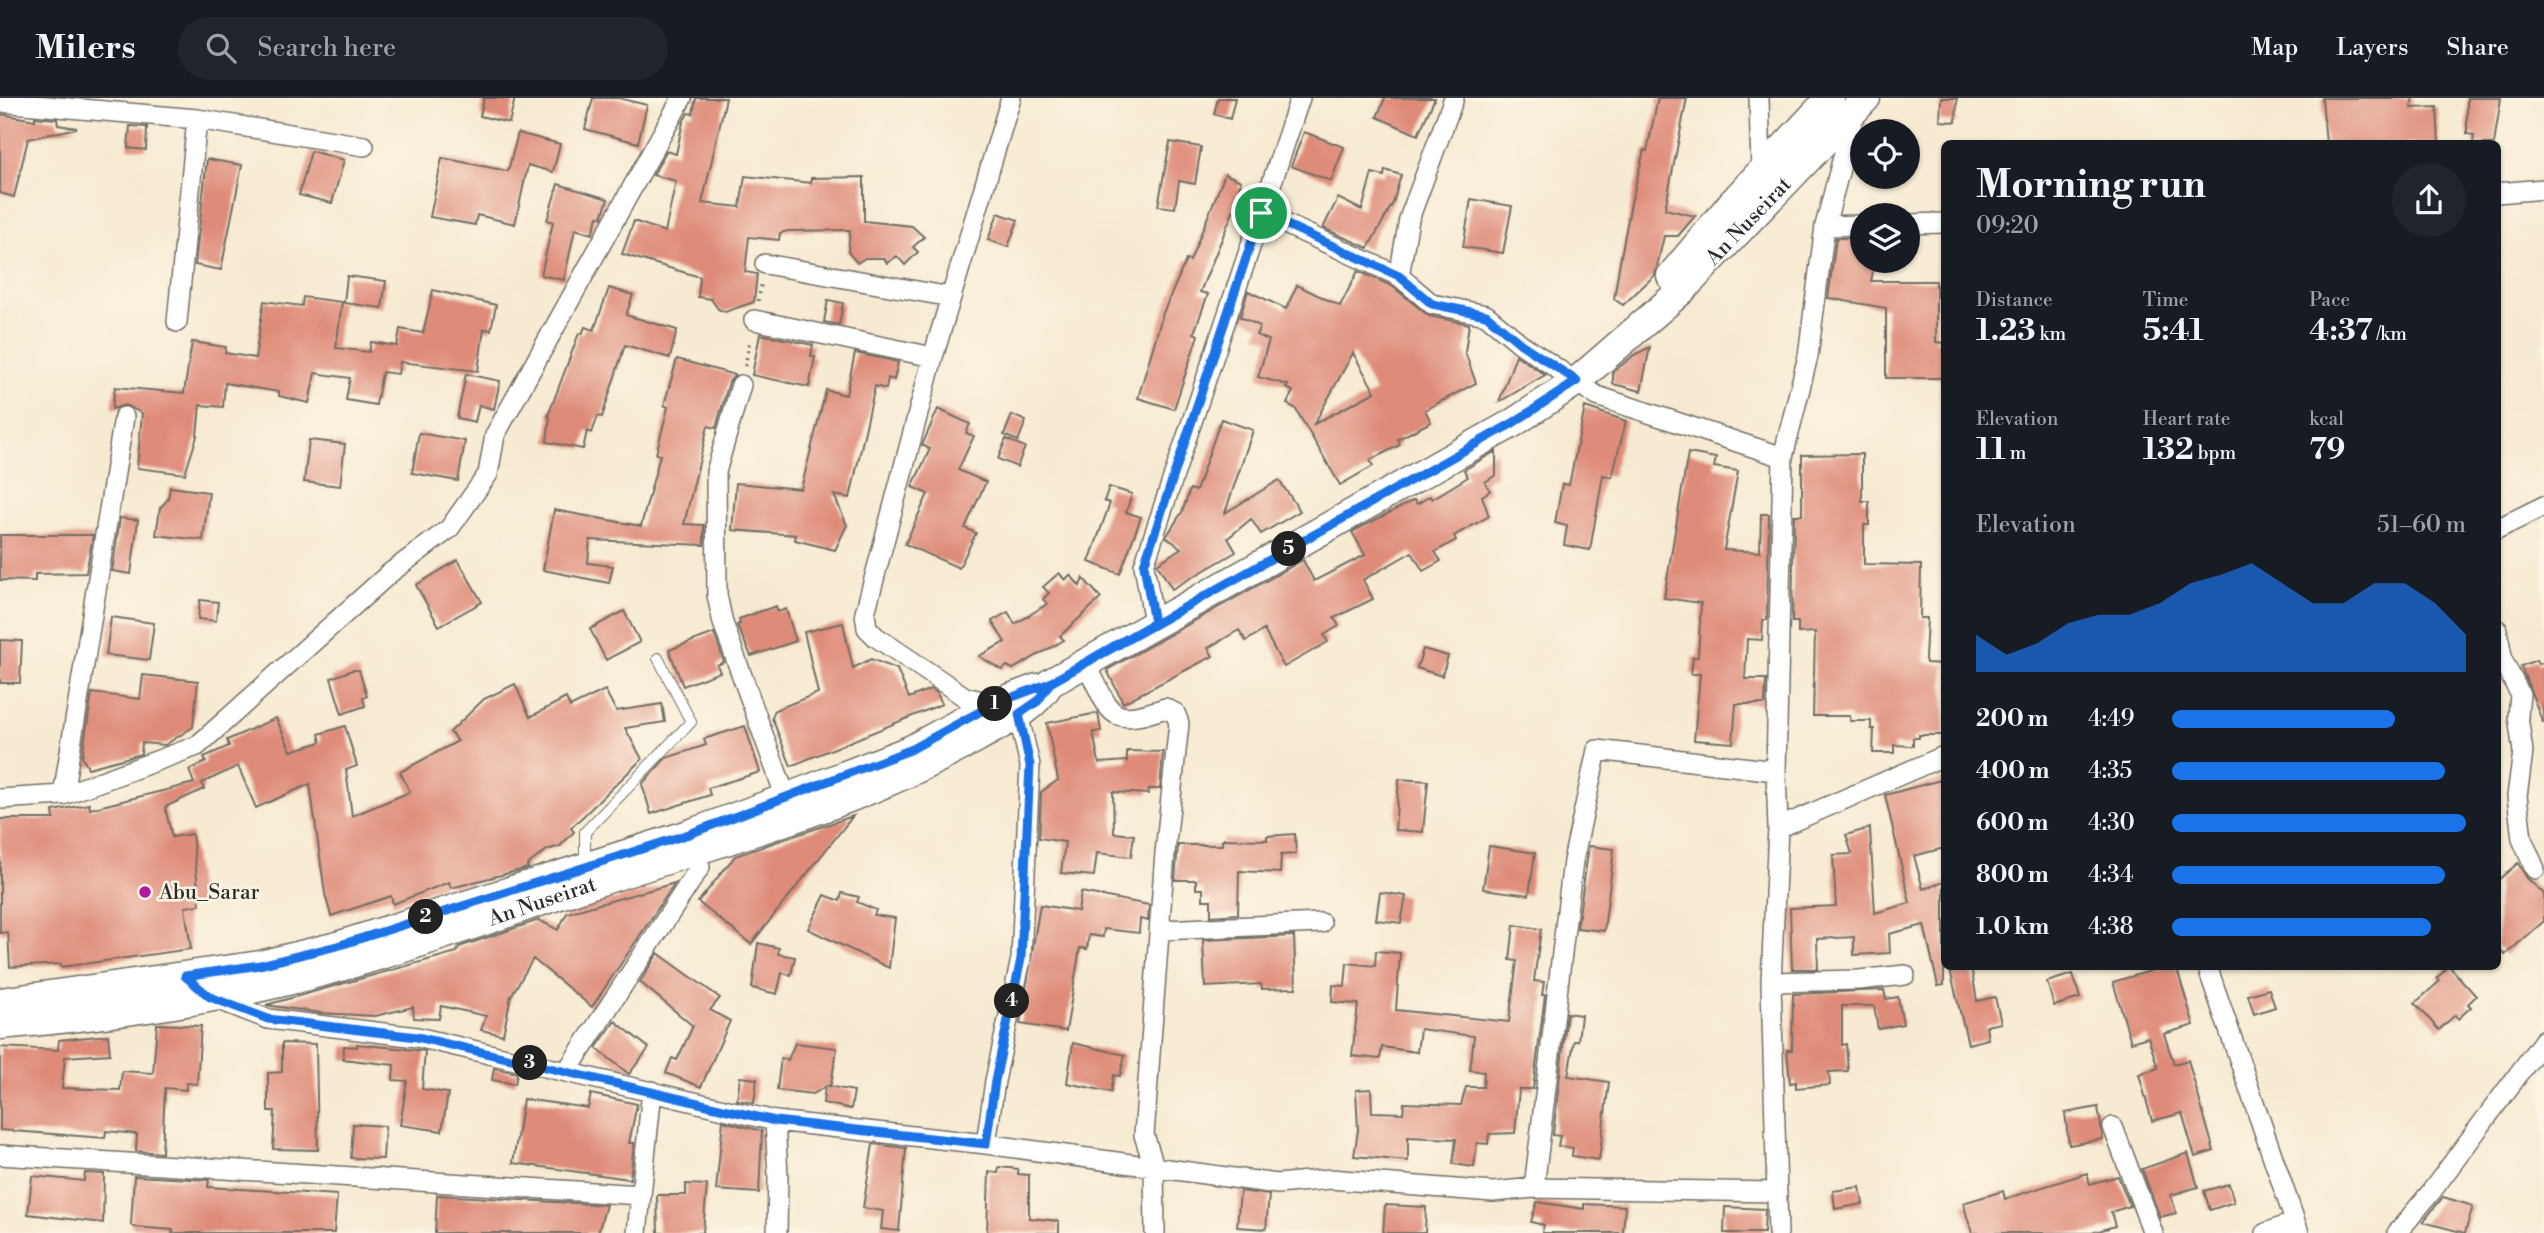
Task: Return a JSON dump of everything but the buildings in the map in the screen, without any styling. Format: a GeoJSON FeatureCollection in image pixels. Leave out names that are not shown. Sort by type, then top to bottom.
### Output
{"type":"FeatureCollection","features":[{"type":"Feature","properties":{"kind":"main road","name":"An Nuseirat"},"geometry":{"type":"LineString","coordinates":[[1626,339],[1662,287],[1761,172],[1830,98]]}},
{"type":"Feature","properties":{"kind":"main road","name":"An Nuseirat"},"geometry":{"type":"LineString","coordinates":[[0,1002],[260,965],[337,946],[585,864],[692,843],[786,798],[910,750],[1009,705],[1513,423],[1577,381],[1681,291],[1861,104]]}},
{"type":"Feature","properties":{"kind":"main road","name":"An Nuseirat"},"geometry":{"type":"LineString","coordinates":[[0,1025],[72,1018],[210,997],[340,966],[692,843],[875,789],[938,760],[1009,705]]}},
{"type":"Feature","properties":{"kind":"street"},"geometry":{"type":"LineString","coordinates":[[0,799],[63,795],[197,746],[390,573],[449,529],[488,474],[495,435],[682,98]]}},
{"type":"Feature","properties":{"kind":"street"},"geometry":{"type":"LineString","coordinates":[[986,1144],[995,1081],[1021,959],[1030,765],[1009,705],[965,697],[876,637],[867,628],[864,614],[933,357],[1011,98]]}},
{"type":"Feature","properties":{"kind":"street"},"geometry":{"type":"LineString","coordinates":[[1154,623],[1144,565],[1300,98]]}},
{"type":"Feature","properties":{"kind":"street"},"geometry":{"type":"LineString","coordinates":[[1399,276],[1409,219],[1454,98]]}},
{"type":"Feature","properties":{"kind":"street"},"geometry":{"type":"LineString","coordinates":[[1759,98],[1761,172]]}},
{"type":"Feature","properties":{"kind":"street"},"geometry":{"type":"LineString","coordinates":[[0,102],[197,119],[364,146]]}},
{"type":"Feature","properties":{"kind":"street"},"geometry":{"type":"LineString","coordinates":[[1778,1233],[1771,982],[1778,828],[1776,771],[1783,457],[1808,356],[1825,226],[1861,104]]}},
{"type":"Feature","properties":{"kind":"street"},"geometry":{"type":"LineString","coordinates":[[177,322],[197,119]]}},
{"type":"Feature","properties":{"kind":"street"},"geometry":{"type":"LineString","coordinates":[[2501,193],[2544,189]]}},
{"type":"Feature","properties":{"kind":"street"},"geometry":{"type":"LineString","coordinates":[[1261,213],[1399,276],[1432,304],[1486,315],[1521,344],[1597,397],[1783,457]]}},
{"type":"Feature","properties":{"kind":"street"},"geometry":{"type":"LineString","coordinates":[[1920,224],[1941,223]]}},
{"type":"Feature","properties":{"kind":"street"},"geometry":{"type":"LineString","coordinates":[[1825,226],[1850,225]]}},
{"type":"Feature","properties":{"kind":"street"},"geometry":{"type":"LineString","coordinates":[[765,264],[951,298]]}},
{"type":"Feature","properties":{"kind":"street"},"geometry":{"type":"LineString","coordinates":[[754,320],[933,357]]}},
{"type":"Feature","properties":{"kind":"street"},"geometry":{"type":"LineString","coordinates":[[741,385],[716,472],[717,595],[723,622],[786,798]]}},
{"type":"Feature","properties":{"kind":"street"},"geometry":{"type":"LineString","coordinates":[[63,795],[124,417]]}},
{"type":"Feature","properties":{"kind":"street"},"geometry":{"type":"LineString","coordinates":[[2501,527],[2544,506]]}},
{"type":"Feature","properties":{"kind":"street"},"geometry":{"type":"LineString","coordinates":[[2501,650],[2503,661],[2520,694],[2518,716],[2523,752],[2516,796],[2522,839],[2535,869]]}},
{"type":"Feature","properties":{"kind":"street"},"geometry":{"type":"LineString","coordinates":[[1085,662],[1113,713],[1121,718],[1136,718],[1165,708],[1175,713],[1179,723],[1165,853],[1162,930],[1144,1135],[1154,1166],[1155,1233]]}},
{"type":"Feature","properties":{"kind":"street"},"geometry":{"type":"LineString","coordinates":[[1534,1188],[1573,861],[1597,750],[1776,771]]}},
{"type":"Feature","properties":{"kind":"street"},"geometry":{"type":"LineString","coordinates":[[1778,828],[1941,757]]}},
{"type":"Feature","properties":{"kind":"street"},"geometry":{"type":"LineString","coordinates":[[567,1071],[701,867],[692,843]]}},
{"type":"Feature","properties":{"kind":"street"},"geometry":{"type":"LineString","coordinates":[[1162,930],[1321,923]]}},
{"type":"Feature","properties":{"kind":"street"},"geometry":{"type":"LineString","coordinates":[[2208,970],[2297,1228],[2266,1233]]}},
{"type":"Feature","properties":{"kind":"street"},"geometry":{"type":"LineString","coordinates":[[1771,982],[1859,980],[1905,975]]}},
{"type":"Feature","properties":{"kind":"street"},"geometry":{"type":"LineString","coordinates":[[185,976],[210,997],[268,1019],[417,1037],[775,1121],[986,1144],[1277,1184],[1330,1179],[1493,1192],[1534,1188],[1776,1192]]}},
{"type":"Feature","properties":{"kind":"street"},"geometry":{"type":"LineString","coordinates":[[2397,1233],[2431,1192],[2544,1040]]}},
{"type":"Feature","properties":{"kind":"street"},"geometry":{"type":"LineString","coordinates":[[637,1233],[652,1091]]}},
{"type":"Feature","properties":{"kind":"street"},"geometry":{"type":"LineString","coordinates":[[775,1121],[777,1233]]}},
{"type":"Feature","properties":{"kind":"street"},"geometry":{"type":"LineString","coordinates":[[2113,1127],[2153,1233]]}},
{"type":"Feature","properties":{"kind":"street"},"geometry":{"type":"LineString","coordinates":[[0,1155],[641,1195]]}},
{"type":"Feature","properties":{"kind":"lane"},"geometry":{"type":"LineString","coordinates":[[585,864],[585,832],[691,722],[658,657]]}},
{"type":"Feature","properties":{"kind":"place","name":"Abu_Sarar"},"geometry":{"type":"Point","coordinates":[145,892]}},
{"type":"Feature","properties":{"kind":"route"},"geometry":{"type":"LineString","coordinates":[[1261,213],[1144,565],[1154,623],[1050,683],[994,704],[910,750],[689,834],[585,864],[337,946],[260,965],[185,976],[210,997],[268,1019],[417,1037],[775,1121],[986,1144],[995,1081],[1021,959],[1030,765],[1019,714],[1038,701],[1050,683],[1085,662],[1154,623],[1339,521],[1513,423],[1577,381],[1521,344],[1486,315],[1432,304],[1399,276],[1261,213]]}}]}
